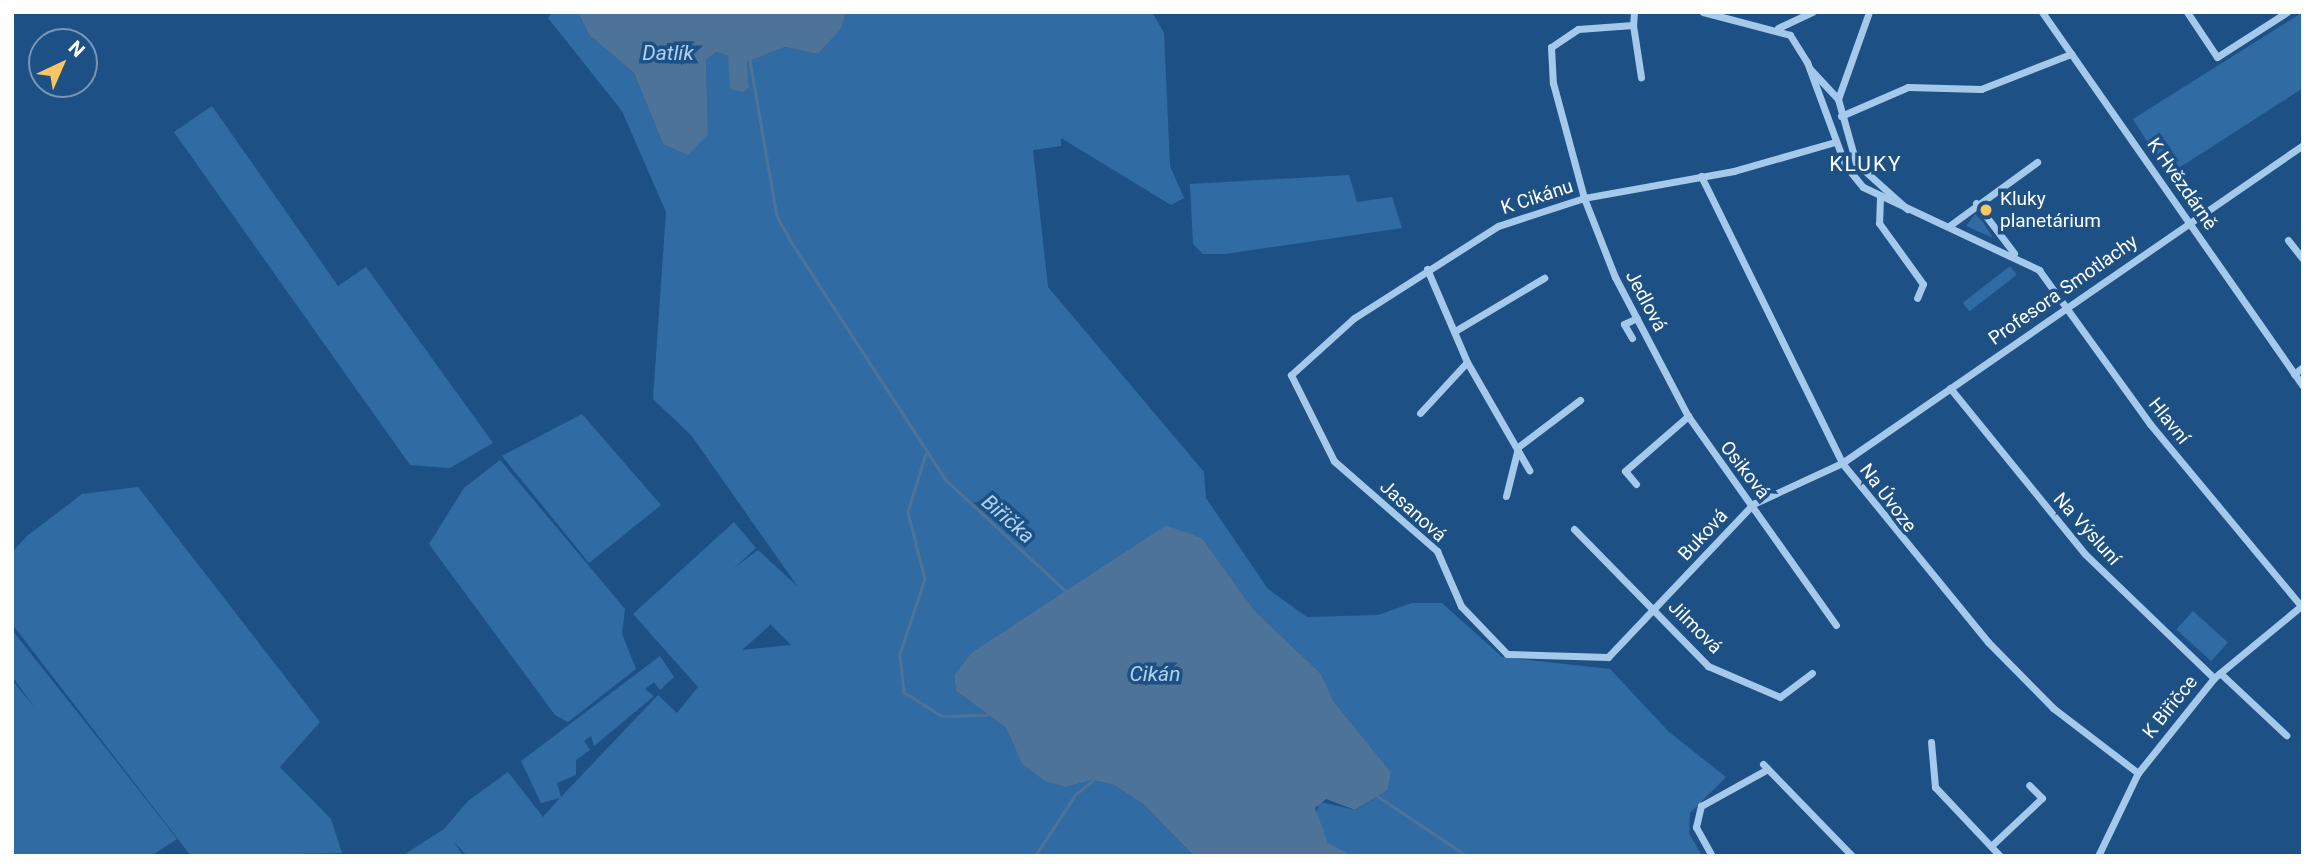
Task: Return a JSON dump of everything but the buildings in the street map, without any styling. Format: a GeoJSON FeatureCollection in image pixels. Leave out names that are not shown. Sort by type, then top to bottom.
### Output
{"type":"FeatureCollection","features":[{"type":"Feature","properties":{"kind":"street"},"geometry":{"type":"LineString","coordinates":[[1634,12],[1633,25],[1641,76]]}},
{"type":"Feature","properties":{"kind":"street"},"geometry":{"type":"LineString","coordinates":[[1703,12],[1778,28],[1812,12]]}},
{"type":"Feature","properties":{"kind":"street","name":"Hlavní"},"geometry":{"type":"LineString","coordinates":[[1869,12],[1839,99],[1841,116],[1856,163],[1908,209]]}},
{"type":"Feature","properties":{"kind":"street","name":"K Hvězdárně"},"geometry":{"type":"LineString","coordinates":[[2042,12],[2303,386]]}},
{"type":"Feature","properties":{"kind":"street"},"geometry":{"type":"LineString","coordinates":[[2187,12],[2217,57],[2287,12]]}},
{"type":"Feature","properties":{"kind":"street","name":"Jedlová"},"geometry":{"type":"LineString","coordinates":[[1633,25],[1578,29],[1551,47],[1553,83],[1584,198],[1637,317],[1688,416]]}},
{"type":"Feature","properties":{"kind":"street","name":"Hlavní"},"geometry":{"type":"LineString","coordinates":[[1778,28],[1797,43],[1810,69],[1835,142],[1853,177],[1880,197],[2014,253],[2039,270],[2150,424],[2302,607]]}},
{"type":"Feature","properties":{"kind":"street"},"geometry":{"type":"LineString","coordinates":[[1841,116],[1909,87],[1980,89],[2071,54]]}},
{"type":"Feature","properties":{"kind":"street","name":"Hlavní"},"geometry":{"type":"LineString","coordinates":[[1810,69],[1839,99]]}},
{"type":"Feature","properties":{"kind":"street","name":"K Cikánu"},"geometry":{"type":"LineString","coordinates":[[1291,375],[1354,318],[1498,226],[1584,198],[1701,176],[1835,142]]}},
{"type":"Feature","properties":{"kind":"street","name":"Profesora Smotlachy"},"geometry":{"type":"LineString","coordinates":[[1842,463],[2303,145]]}},
{"type":"Feature","properties":{"kind":"street"},"geometry":{"type":"LineString","coordinates":[[1949,226],[1976,203],[2037,162]]}},
{"type":"Feature","properties":{"kind":"street","name":"Na Úvoze"},"geometry":{"type":"LineString","coordinates":[[1701,176],[1842,463],[1988,642],[2053,708],[2138,773]]}},
{"type":"Feature","properties":{"kind":"street"},"geometry":{"type":"LineString","coordinates":[[1880,197],[1879,223],[1906,269],[1923,284],[1917,298]]}},
{"type":"Feature","properties":{"kind":"street","name":"Hlavní"},"geometry":{"type":"LineString","coordinates":[[1976,203],[2014,253]]}},
{"type":"Feature","properties":{"kind":"street"},"geometry":{"type":"LineString","coordinates":[[2288,240],[2303,259]]}},
{"type":"Feature","properties":{"kind":"street"},"geometry":{"type":"LineString","coordinates":[[1427,269],[1467,362],[1529,470]]}},
{"type":"Feature","properties":{"kind":"street"},"geometry":{"type":"LineString","coordinates":[[1455,331],[1544,278]]}},
{"type":"Feature","properties":{"kind":"street"},"geometry":{"type":"LineString","coordinates":[[1632,338],[1624,324],[1637,317]]}},
{"type":"Feature","properties":{"kind":"street"},"geometry":{"type":"LineString","coordinates":[[1420,413],[1467,362]]}},
{"type":"Feature","properties":{"kind":"street"},"geometry":{"type":"LineString","coordinates":[[2294,374],[2303,367]]}},
{"type":"Feature","properties":{"kind":"street","name":"Jasanová"},"geometry":{"type":"LineString","coordinates":[[1291,375],[1334,461],[1437,551],[1479,631],[1507,654],[1608,657]]}},
{"type":"Feature","properties":{"kind":"street","name":"Na Výsluní"},"geometry":{"type":"LineString","coordinates":[[1950,388],[2085,554],[2286,735]]}},
{"type":"Feature","properties":{"kind":"street"},"geometry":{"type":"LineString","coordinates":[[1506,496],[1518,447],[1580,400]]}},
{"type":"Feature","properties":{"kind":"street"},"geometry":{"type":"LineString","coordinates":[[1636,484],[1625,471],[1688,416]]}},
{"type":"Feature","properties":{"kind":"street","name":"Osiková"},"geometry":{"type":"LineString","coordinates":[[1688,416],[1720,468],[1753,505],[1836,625]]}},
{"type":"Feature","properties":{"kind":"street","name":"Buková"},"geometry":{"type":"LineString","coordinates":[[1608,657],[1753,505],[1842,463]]}},
{"type":"Feature","properties":{"kind":"street","name":"Jilmová"},"geometry":{"type":"LineString","coordinates":[[1574,529],[1708,666],[1780,697],[1812,673]]}},
{"type":"Feature","properties":{"kind":"street","name":"K Biřičce"},"geometry":{"type":"LineString","coordinates":[[2098,856],[2138,773],[2217,675],[2302,607]]}},
{"type":"Feature","properties":{"kind":"street"},"geometry":{"type":"LineString","coordinates":[[1931,742],[1935,787],[2000,856]]}},
{"type":"Feature","properties":{"kind":"street"},"geometry":{"type":"LineString","coordinates":[[1712,856],[1696,827],[1701,806],[1765,767],[1852,856]]}},
{"type":"Feature","properties":{"kind":"street"},"geometry":{"type":"LineString","coordinates":[[1991,846],[2042,798],[2029,785]]}},
{"type":"Feature","properties":{"kind":"shaded area"},"geometry":{"type":"Polygon","coordinates":[[[552,12],[578,12],[589,35],[634,73],[663,144],[708,134],[706,60],[716,52],[728,56],[749,87],[747,62],[785,47],[818,54],[841,29],[846,12],[1152,12],[1164,33],[1170,166],[1184,198],[1171,205],[1061,138],[1061,146],[1033,150],[1048,287],[1204,472],[1206,498],[1268,589],[1307,617],[1378,615],[1412,603],[1442,603],[1502,657],[1610,669],[1669,732],[1726,777],[1690,813],[1689,833],[1702,856],[1354,856],[1328,843],[1314,818],[1320,802],[1356,810],[1388,790],[1391,772],[1334,702],[1321,674],[1254,610],[1202,538],[1166,525],[972,652],[954,675],[956,691],[1006,728],[1022,764],[1066,787],[1092,780],[1114,785],[1143,804],[1194,856],[467,856],[454,842],[463,856],[402,856],[444,829],[468,801],[508,772],[543,817],[560,798],[541,803],[521,761],[660,656],[674,677],[660,690],[654,682],[645,689],[654,696],[594,746],[591,736],[584,741],[590,750],[576,760],[576,775],[557,783],[561,797],[658,695],[677,713],[698,687],[633,614],[734,522],[756,548],[733,569],[758,550],[798,587],[691,435],[653,399],[666,212],[622,111],[548,18],[552,12]],[[770,624],[742,650],[791,645],[770,624]]]}},
{"type":"Feature","properties":{"kind":"shaded area"},"geometry":{"type":"Polygon","coordinates":[[[2303,12],[2303,88],[2168,175],[2133,119],[2303,12]]]}},
{"type":"Feature","properties":{"kind":"shaded area"},"geometry":{"type":"Polygon","coordinates":[[[212,106],[338,286],[366,267],[493,443],[450,468],[410,465],[174,132],[212,106]]]}},
{"type":"Feature","properties":{"kind":"shaded area"},"geometry":{"type":"Polygon","coordinates":[[[1349,175],[1357,202],[1392,197],[1402,228],[1225,254],[1203,254],[1193,244],[1190,184],[1349,175]]]}},
{"type":"Feature","properties":{"kind":"shaded area"},"geometry":{"type":"Polygon","coordinates":[[[1975,214],[1983,222],[1993,238],[1966,226],[1975,214]]]}},
{"type":"Feature","properties":{"kind":"shaded area"},"geometry":{"type":"Polygon","coordinates":[[[2010,266],[2017,275],[1969,312],[1963,303],[2010,266]]]}},
{"type":"Feature","properties":{"kind":"shaded area"},"geometry":{"type":"Polygon","coordinates":[[[582,414],[661,505],[589,563],[502,456],[582,414]]]}},
{"type":"Feature","properties":{"kind":"shaded area"},"geometry":{"type":"Polygon","coordinates":[[[500,460],[625,609],[622,634],[636,669],[568,722],[555,715],[429,544],[464,488],[500,460]]]}},
{"type":"Feature","properties":{"kind":"shaded area"},"geometry":{"type":"Polygon","coordinates":[[[138,487],[320,722],[280,767],[331,819],[342,853],[191,856],[12,624],[12,552],[27,536],[82,494],[138,487]]]}},
{"type":"Feature","properties":{"kind":"shaded area"},"geometry":{"type":"Polygon","coordinates":[[[2193,611],[2228,642],[2211,661],[2176,630],[2193,611]]]}},
{"type":"Feature","properties":{"kind":"shaded area"},"geometry":{"type":"Polygon","coordinates":[[[12,630],[177,839],[151,856],[12,856],[12,680],[35,708],[12,676],[12,630]]]}},
{"type":"Feature","properties":{"kind":"water","name":"Datlík"},"geometry":{"type":"Polygon","coordinates":[[[578,12],[846,12],[841,29],[818,54],[785,47],[747,62],[749,87],[743,92],[730,89],[728,56],[716,52],[706,60],[708,134],[688,155],[663,144],[634,73],[589,35],[578,12]]]}},
{"type":"Feature","properties":{"kind":"water","name":"Cikán"},"geometry":{"type":"Polygon","coordinates":[[[1166,525],[1202,538],[1254,610],[1321,674],[1334,702],[1391,772],[1388,790],[1355,810],[1326,799],[1315,808],[1328,843],[1354,856],[1194,856],[1143,804],[1114,785],[1092,780],[1066,787],[1045,781],[1022,764],[1006,728],[956,691],[954,675],[972,652],[1166,525]]]}},
{"type":"Feature","properties":{"kind":"waterway","name":"Biřička"},"geometry":{"type":"LineString","coordinates":[[750,60],[777,216],[792,243],[946,480],[1067,592]]}},
{"type":"Feature","properties":{"kind":"waterway"},"geometry":{"type":"LineString","coordinates":[[926,454],[908,512],[925,579],[900,654],[904,692],[942,716],[986,715]]}},
{"type":"Feature","properties":{"kind":"waterway"},"geometry":{"type":"LineString","coordinates":[[1035,856],[1075,795],[1094,779]]}},
{"type":"Feature","properties":{"kind":"waterway","name":"Biřička"},"geometry":{"type":"LineString","coordinates":[[1376,795],[1467,856]]}},
{"type":"Feature","properties":{"kind":"place","name":"Kluky planetárium"},"geometry":{"type":"Point","coordinates":[1986,210]}},
{"type":"Feature","properties":{"kind":"district","name":"KLUKY"},"geometry":{"type":"Point","coordinates":[1866,164]}}]}
